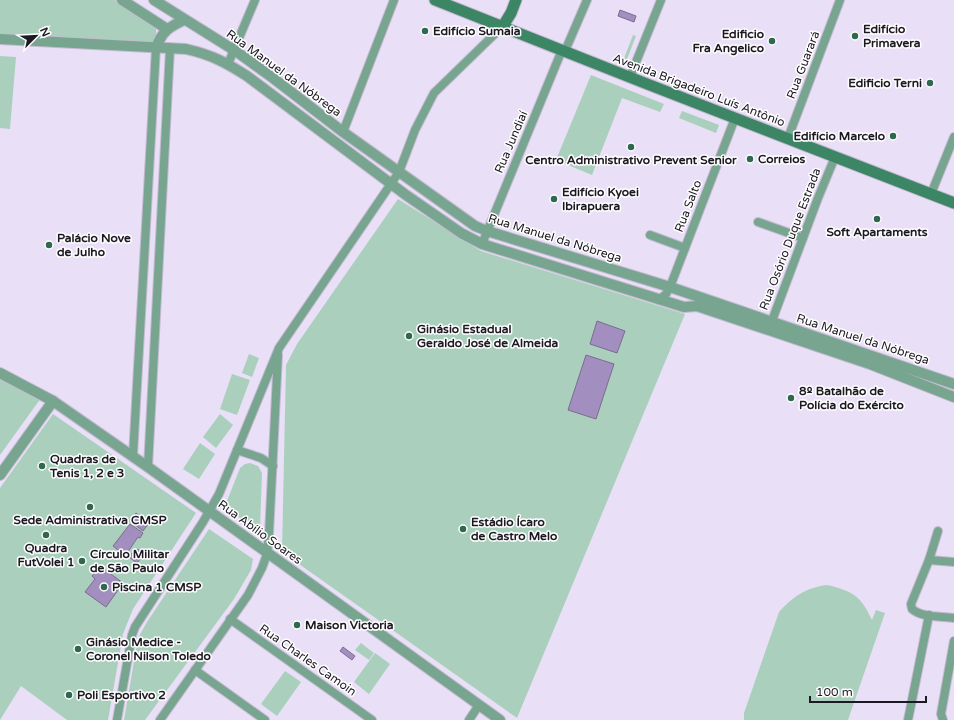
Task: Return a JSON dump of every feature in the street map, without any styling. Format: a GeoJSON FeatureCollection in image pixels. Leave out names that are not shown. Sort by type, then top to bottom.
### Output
{"type":"FeatureCollection","features":[{"type":"Feature","properties":{"kind":"main road","name":"Avenida Brigadeiro Luís Antônio"},"geometry":{"type":"LineString","coordinates":[[435,0],[630,78],[954,203]]}},
{"type":"Feature","properties":{"kind":"main road"},"geometry":{"type":"LineString","coordinates":[[503,26],[511,13],[516,0]]}},
{"type":"Feature","properties":{"kind":"street"},"geometry":{"type":"LineString","coordinates":[[122,0],[167,29]]}},
{"type":"Feature","properties":{"kind":"street","name":"Rua Manuel da Nóbrega"},"geometry":{"type":"LineString","coordinates":[[154,0],[234,50],[343,132],[475,226],[670,287],[770,326],[845,351],[954,384]]}},
{"type":"Feature","properties":{"kind":"street"},"geometry":{"type":"LineString","coordinates":[[228,64],[255,0]]}},
{"type":"Feature","properties":{"kind":"street"},"geometry":{"type":"LineString","coordinates":[[343,132],[394,0]]}},
{"type":"Feature","properties":{"kind":"street","name":"Rua Jundiaí"},"geometry":{"type":"LineString","coordinates":[[482,244],[587,0]]}},
{"type":"Feature","properties":{"kind":"street"},"geometry":{"type":"LineString","coordinates":[[630,78],[661,0]]}},
{"type":"Feature","properties":{"kind":"street","name":"Rua Guarará"},"geometry":{"type":"LineString","coordinates":[[788,138],[840,0]]}},
{"type":"Feature","properties":{"kind":"street"},"geometry":{"type":"LineString","coordinates":[[132,456],[156,48],[167,29],[184,20]]}},
{"type":"Feature","properties":{"kind":"street"},"geometry":{"type":"LineString","coordinates":[[117,720],[132,635],[135,627],[219,494],[279,348],[399,172],[415,130],[434,93],[503,26]]}},
{"type":"Feature","properties":{"kind":"street","name":"Rua Manuel da Nóbrega"},"geometry":{"type":"LineString","coordinates":[[0,40],[186,49],[204,53],[228,64],[264,89],[391,184],[461,233],[482,244],[659,300],[684,307],[697,306],[770,326]]}},
{"type":"Feature","properties":{"kind":"street"},"geometry":{"type":"LineString","coordinates":[[148,467],[170,49]]}},
{"type":"Feature","properties":{"kind":"street"},"geometry":{"type":"LineString","coordinates":[[264,89],[273,78]]}},
{"type":"Feature","properties":{"kind":"street","name":"Rua Salto"},"geometry":{"type":"LineString","coordinates":[[659,300],[666,294],[670,287],[735,118]]}},
{"type":"Feature","properties":{"kind":"street"},"geometry":{"type":"LineString","coordinates":[[931,194],[954,137]]}},
{"type":"Feature","properties":{"kind":"street","name":"Rua Osório Duque Estrada"},"geometry":{"type":"LineString","coordinates":[[770,326],[835,157]]}},
{"type":"Feature","properties":{"kind":"street"},"geometry":{"type":"LineString","coordinates":[[758,222],[803,238]]}},
{"type":"Feature","properties":{"kind":"street"},"geometry":{"type":"LineString","coordinates":[[650,235],[685,248]]}},
{"type":"Feature","properties":{"kind":"street"},"geometry":{"type":"LineString","coordinates":[[144,257],[159,259]]}},
{"type":"Feature","properties":{"kind":"street"},"geometry":{"type":"LineString","coordinates":[[160,720],[248,595],[262,568],[267,554],[279,348]]}},
{"type":"Feature","properties":{"kind":"street","name":"Rua Manuel da Nóbrega"},"geometry":{"type":"LineString","coordinates":[[845,351],[870,364],[954,396]]}},
{"type":"Feature","properties":{"kind":"street","name":"Rua Abílio Soares"},"geometry":{"type":"LineString","coordinates":[[0,373],[53,401],[148,467],[500,720]]}},
{"type":"Feature","properties":{"kind":"street"},"geometry":{"type":"LineString","coordinates":[[0,475],[53,401]]}},
{"type":"Feature","properties":{"kind":"street"},"geometry":{"type":"LineString","coordinates":[[237,450],[257,456],[273,466]]}},
{"type":"Feature","properties":{"kind":"street"},"geometry":{"type":"LineString","coordinates":[[938,532],[929,560],[911,604],[912,609],[916,613],[954,618]]}},
{"type":"Feature","properties":{"kind":"street"},"geometry":{"type":"LineString","coordinates":[[929,560],[954,562]]}},
{"type":"Feature","properties":{"kind":"street"},"geometry":{"type":"LineString","coordinates":[[908,720],[929,615]]}},
{"type":"Feature","properties":{"kind":"street","name":"Rua Charles Camoin"},"geometry":{"type":"LineString","coordinates":[[230,619],[372,720]]}},
{"type":"Feature","properties":{"kind":"street"},"geometry":{"type":"LineString","coordinates":[[943,720],[941,714],[954,641]]}},
{"type":"Feature","properties":{"kind":"street"},"geometry":{"type":"LineString","coordinates":[[195,670],[265,720]]}},
{"type":"Feature","properties":{"kind":"street"},"geometry":{"type":"LineString","coordinates":[[469,720],[479,705]]}},
{"type":"Feature","properties":{"kind":"green space"},"geometry":{"type":"Polygon","coordinates":[[[0,0],[115,0],[156,26],[156,35],[151,45],[0,36],[0,0]]]}},
{"type":"Feature","properties":{"kind":"green space"},"geometry":{"type":"Polygon","coordinates":[[[633,35],[636,36],[627,59],[623,61],[633,35]]]}},
{"type":"Feature","properties":{"kind":"green space"},"geometry":{"type":"Polygon","coordinates":[[[0,56],[16,57],[10,129],[0,128],[0,56]]]}},
{"type":"Feature","properties":{"kind":"green space"},"geometry":{"type":"Polygon","coordinates":[[[591,75],[664,104],[660,112],[622,98],[592,175],[556,160],[591,75]]]}},
{"type":"Feature","properties":{"kind":"green space"},"geometry":{"type":"Polygon","coordinates":[[[682,111],[719,125],[716,133],[679,118],[682,111]]]}},
{"type":"Feature","properties":{"kind":"green space"},"geometry":{"type":"Polygon","coordinates":[[[398,199],[481,251],[685,314],[517,718],[282,552],[286,365],[297,344],[398,199]]]}},
{"type":"Feature","properties":{"kind":"green space"},"geometry":{"type":"Polygon","coordinates":[[[249,354],[259,358],[252,377],[242,373],[249,354]]]}},
{"type":"Feature","properties":{"kind":"green space"},"geometry":{"type":"Polygon","coordinates":[[[232,374],[250,380],[237,415],[220,409],[232,374]]]}},
{"type":"Feature","properties":{"kind":"green space"},"geometry":{"type":"Polygon","coordinates":[[[0,376],[41,398],[0,455],[0,376]]]}},
{"type":"Feature","properties":{"kind":"green space","name":"Círculo Militar de São Paulo"},"geometry":{"type":"Polygon","coordinates":[[[53,414],[196,513],[133,609],[123,634],[108,720],[67,720],[21,686],[0,720],[0,488],[53,414]]]}},
{"type":"Feature","properties":{"kind":"green space"},"geometry":{"type":"Polygon","coordinates":[[[220,414],[233,425],[216,448],[203,437],[220,414]]]}},
{"type":"Feature","properties":{"kind":"green space"},"geometry":{"type":"Polygon","coordinates":[[[200,443],[215,454],[199,479],[183,469],[200,443]]]}},
{"type":"Feature","properties":{"kind":"green space"},"geometry":{"type":"Polygon","coordinates":[[[250,463],[258,466],[262,473],[260,529],[258,531],[225,506],[240,468],[245,464],[250,463]]]}},
{"type":"Feature","properties":{"kind":"green space"},"geometry":{"type":"Polygon","coordinates":[[[209,529],[253,559],[251,570],[234,599],[145,720],[124,720],[138,638],[209,529]]]}},
{"type":"Feature","properties":{"kind":"green space"},"geometry":{"type":"Polygon","coordinates":[[[827,585],[850,592],[864,605],[872,620],[876,610],[885,613],[848,720],[744,720],[744,713],[779,612],[800,594],[812,588],[827,585]]]}},
{"type":"Feature","properties":{"kind":"green space"},"geometry":{"type":"Polygon","coordinates":[[[361,643],[374,653],[369,660],[355,650],[361,643]]]}},
{"type":"Feature","properties":{"kind":"green space"},"geometry":{"type":"Polygon","coordinates":[[[375,653],[390,664],[369,694],[354,682],[375,653]]]}},
{"type":"Feature","properties":{"kind":"green space"},"geometry":{"type":"Polygon","coordinates":[[[285,671],[301,682],[277,716],[261,704],[285,671]]]}},
{"type":"Feature","properties":{"kind":"shaded area"},"geometry":{"type":"Polygon","coordinates":[[[620,10],[636,16],[634,22],[618,16],[620,10]]]}},
{"type":"Feature","properties":{"kind":"shaded area"},"geometry":{"type":"Polygon","coordinates":[[[597,321],[625,331],[617,353],[590,344],[597,321]]]}},
{"type":"Feature","properties":{"kind":"shaded area"},"geometry":{"type":"Polygon","coordinates":[[[586,355],[614,364],[596,419],[568,410],[586,355]]]}},
{"type":"Feature","properties":{"kind":"shaded area"},"geometry":{"type":"Polygon","coordinates":[[[136,513],[149,523],[143,531],[130,521],[136,513]]]}},
{"type":"Feature","properties":{"kind":"shaded area"},"geometry":{"type":"Polygon","coordinates":[[[130,524],[143,533],[140,538],[138,537],[125,556],[113,546],[130,524]]]}},
{"type":"Feature","properties":{"kind":"shaded area"},"geometry":{"type":"Polygon","coordinates":[[[138,549],[143,555],[137,563],[129,557],[138,549]]]}},
{"type":"Feature","properties":{"kind":"shaded area","name":"Piscina 1 CMSP"},"geometry":{"type":"Polygon","coordinates":[[[100,566],[123,583],[106,607],[85,592],[95,579],[92,576],[100,566]]]}},
{"type":"Feature","properties":{"kind":"shaded area"},"geometry":{"type":"Polygon","coordinates":[[[343,647],[355,656],[352,660],[340,651],[343,647]]]}},
{"type":"Feature","properties":{"kind":"place","name":"Edifício Sumaia"},"geometry":{"type":"Point","coordinates":[425,31]}},
{"type":"Feature","properties":{"kind":"place","name":"Edifício Primavera"},"geometry":{"type":"Point","coordinates":[855,36]}},
{"type":"Feature","properties":{"kind":"place","name":"Edificio Fra Angelico"},"geometry":{"type":"Point","coordinates":[772,41]}},
{"type":"Feature","properties":{"kind":"place","name":"Edificio Terni"},"geometry":{"type":"Point","coordinates":[930,83]}},
{"type":"Feature","properties":{"kind":"place","name":"Edifício Marcelo"},"geometry":{"type":"Point","coordinates":[893,136]}},
{"type":"Feature","properties":{"kind":"place","name":"Centro Administrativo Prevent Senior"},"geometry":{"type":"Point","coordinates":[631,147]}},
{"type":"Feature","properties":{"kind":"place","name":"Correios"},"geometry":{"type":"Point","coordinates":[750,159]}},
{"type":"Feature","properties":{"kind":"place","name":"Edifício Kyoei Ibirapuera"},"geometry":{"type":"Point","coordinates":[554,199]}},
{"type":"Feature","properties":{"kind":"place","name":"Soft Apartaments"},"geometry":{"type":"Point","coordinates":[877,219]}},
{"type":"Feature","properties":{"kind":"place","name":"Palácio Nove de Julho"},"geometry":{"type":"Point","coordinates":[49,245]}},
{"type":"Feature","properties":{"kind":"place","name":"Ginásio Estadual Geraldo José de Almeida"},"geometry":{"type":"Point","coordinates":[409,336]}},
{"type":"Feature","properties":{"kind":"place","name":"8º Batalhão de Polícia do Exército"},"geometry":{"type":"Point","coordinates":[791,398]}},
{"type":"Feature","properties":{"kind":"place","name":"Quadras de Tenis 1, 2 e 3"},"geometry":{"type":"Point","coordinates":[42,466]}},
{"type":"Feature","properties":{"kind":"place","name":"Sede Administrativa CMSP"},"geometry":{"type":"Point","coordinates":[90,507]}},
{"type":"Feature","properties":{"kind":"place","name":"Estádio Ícaro de Castro Melo"},"geometry":{"type":"Point","coordinates":[463,529]}},
{"type":"Feature","properties":{"kind":"place","name":"Quadra FutVolei 1"},"geometry":{"type":"Point","coordinates":[46,535]}},
{"type":"Feature","properties":{"kind":"place","name":"Círculo Militar de São Paulo"},"geometry":{"type":"Point","coordinates":[82,561]}},
{"type":"Feature","properties":{"kind":"place","name":"Piscina 1 CMSP"},"geometry":{"type":"Point","coordinates":[104,587]}},
{"type":"Feature","properties":{"kind":"place","name":"Maison Victoria"},"geometry":{"type":"Point","coordinates":[297,625]}},
{"type":"Feature","properties":{"kind":"place","name":"Ginásio Medice - Coronel Nilson Toledo"},"geometry":{"type":"Point","coordinates":[78,649]}},
{"type":"Feature","properties":{"kind":"place","name":"Poli Esportivo 2"},"geometry":{"type":"Point","coordinates":[69,695]}}]}
